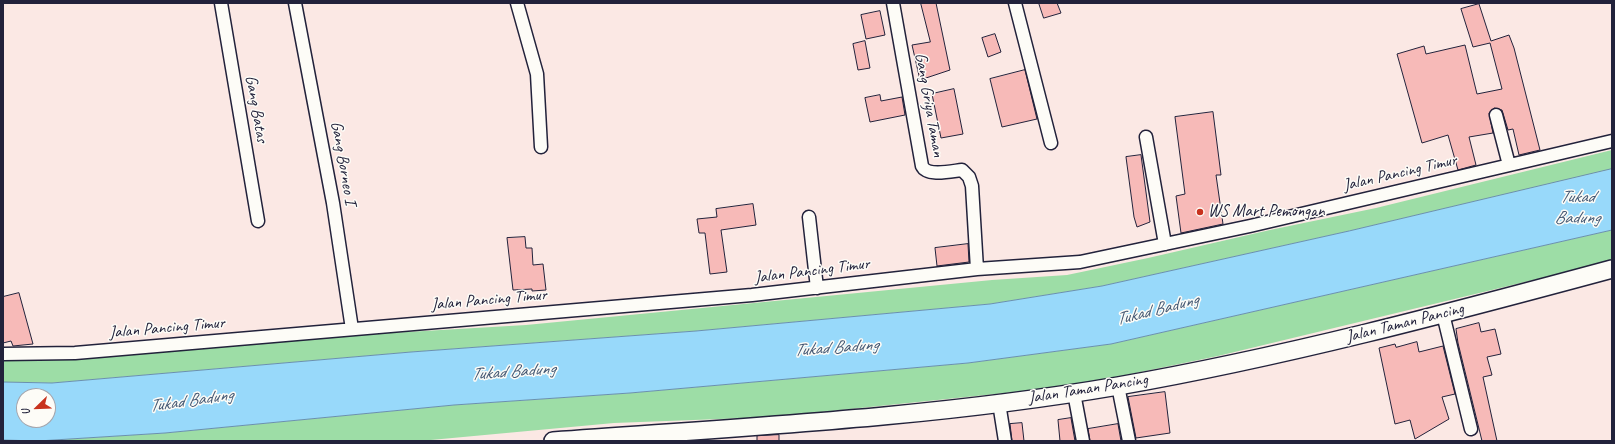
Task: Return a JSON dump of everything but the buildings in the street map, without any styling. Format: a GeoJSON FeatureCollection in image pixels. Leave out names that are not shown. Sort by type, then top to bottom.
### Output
{"type":"FeatureCollection","features":[{"type":"Feature","properties":{"kind":"street","name":"Gang Batas"},"geometry":{"type":"LineString","coordinates":[[221,3],[258,221]]}},
{"type":"Feature","properties":{"kind":"street","name":"Gang Borneo I"},"geometry":{"type":"LineString","coordinates":[[295,3],[333,203],[352,329]]}},
{"type":"Feature","properties":{"kind":"street"},"geometry":{"type":"LineString","coordinates":[[517,3],[537,74],[541,147]]}},
{"type":"Feature","properties":{"kind":"street","name":"Gang Griya Taman"},"geometry":{"type":"LineString","coordinates":[[893,3],[922,166],[925,170],[930,172],[962,170],[969,177],[972,186],[977,269]]}},
{"type":"Feature","properties":{"kind":"street"},"geometry":{"type":"LineString","coordinates":[[1015,3],[1052,143]]}},
{"type":"Feature","properties":{"kind":"street"},"geometry":{"type":"LineString","coordinates":[[1496,115],[1509,165]]}},
{"type":"Feature","properties":{"kind":"street"},"geometry":{"type":"LineString","coordinates":[[1146,137],[1165,244]]}},
{"type":"Feature","properties":{"kind":"street","name":"Jalan Pancing Timur"},"geometry":{"type":"LineString","coordinates":[[3,354],[75,353],[744,296],[977,269],[1080,262],[1250,226],[1612,141]]}},
{"type":"Feature","properties":{"kind":"street"},"geometry":{"type":"LineString","coordinates":[[809,217],[817,288]]}},
{"type":"Feature","properties":{"kind":"street","name":"Jalan Taman Pancing"},"geometry":{"type":"LineString","coordinates":[[553,441],[842,420],[999,403],[1118,386],[1284,352],[1443,314],[1612,269]]}},
{"type":"Feature","properties":{"kind":"street"},"geometry":{"type":"LineString","coordinates":[[1443,314],[1471,429]]}},
{"type":"Feature","properties":{"kind":"street"},"geometry":{"type":"LineString","coordinates":[[1118,386],[1129,441]]}},
{"type":"Feature","properties":{"kind":"street"},"geometry":{"type":"LineString","coordinates":[[1074,393],[1083,441]]}},
{"type":"Feature","properties":{"kind":"street"},"geometry":{"type":"LineString","coordinates":[[999,403],[1005,441]]}},
{"type":"Feature","properties":{"kind":"green space"},"geometry":{"type":"Polygon","coordinates":[[[1612,150],[1612,169],[1349,231],[1102,286],[990,304],[696,331],[411,352],[52,383],[3,382],[3,361],[58,359],[373,334],[526,325],[992,280],[1067,275],[1376,208],[1612,150]]]}},
{"type":"Feature","properties":{"kind":"green space"},"geometry":{"type":"Polygon","coordinates":[[[1612,230],[1612,261],[1218,356],[1073,386],[773,417],[614,423],[420,441],[38,441],[165,433],[454,405],[630,393],[968,363],[1111,344],[1612,230]]]}},
{"type":"Feature","properties":{"kind":"water","name":"Tukad Badung"},"geometry":{"type":"Polygon","coordinates":[[[1612,169],[1612,230],[1111,344],[968,363],[630,393],[454,405],[165,433],[38,441],[3,440],[3,382],[52,383],[411,352],[696,331],[990,304],[1102,286],[1349,231],[1612,169]]]}},
{"type":"Feature","properties":{"kind":"place","name":"WS Mart Pemongan"},"geometry":{"type":"Point","coordinates":[1200,212]}}]}
